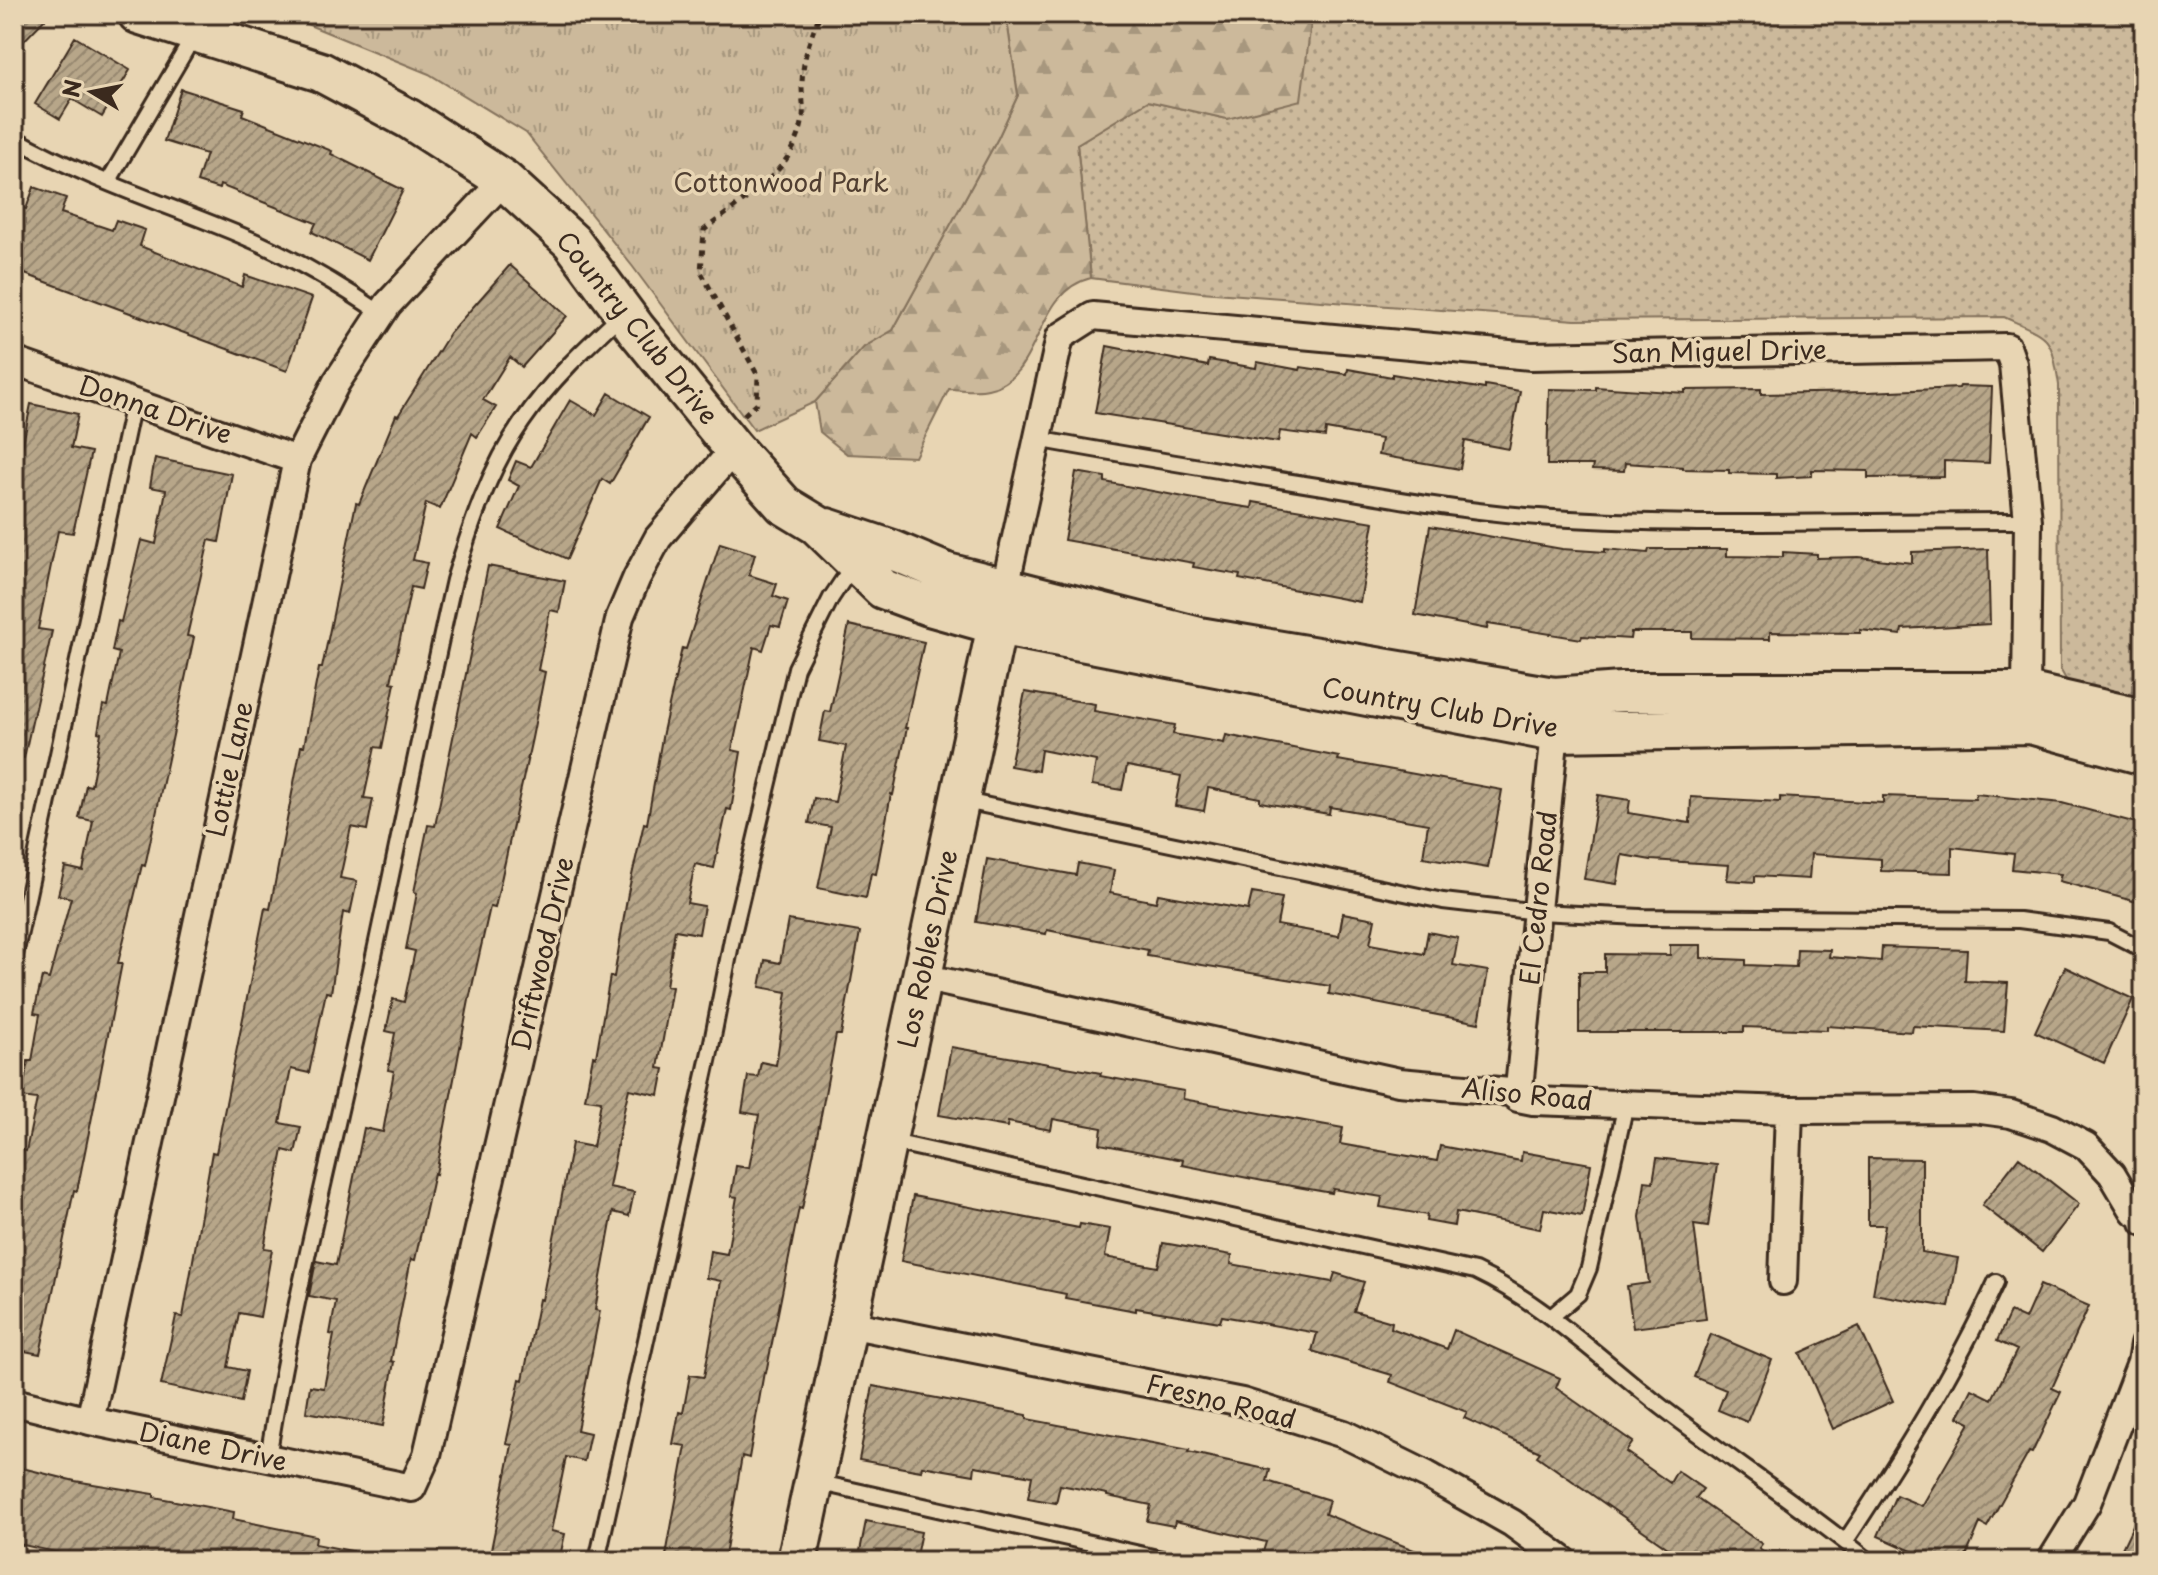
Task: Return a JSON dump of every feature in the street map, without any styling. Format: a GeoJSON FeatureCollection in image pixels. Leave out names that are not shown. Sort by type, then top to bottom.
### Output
{"type":"FeatureCollection","features":[{"type":"Feature","properties":{"kind":"street","name":"Country Club Drive"},"geometry":{"type":"LineString","coordinates":[[138,14],[321,72],[409,119],[504,180],[572,242],[624,313],[728,442],[784,505],[817,525],[883,589],[929,606],[997,625],[1555,715],[2028,708],[2144,719]]}},
{"type":"Feature","properties":{"kind":"street","name":"Lottie Lane"},"geometry":{"type":"LineString","coordinates":[[90,1421],[297,460],[336,383],[382,314],[504,180]]}},
{"type":"Feature","properties":{"kind":"street","name":"San Miguel Drive"},"geometry":{"type":"LineString","coordinates":[[1060,337],[1093,316],[1531,356],[2007,347],[2013,364],[2028,521],[2028,708]]}},
{"type":"Feature","properties":{"kind":"street","name":"Los Robles Drive"},"geometry":{"type":"LineString","coordinates":[[797,1561],[1060,337]]}},
{"type":"Feature","properties":{"kind":"street","name":"Donna Drive"},"geometry":{"type":"LineString","coordinates":[[14,361],[297,460]]}},
{"type":"Feature","properties":{"kind":"street","name":"Driftwood Drive"},"geometry":{"type":"LineString","coordinates":[[412,1488],[427,1455],[620,617],[658,538],[728,442]]}},
{"type":"Feature","properties":{"kind":"street","name":"Country Club Drive"},"geometry":{"type":"LineString","coordinates":[[817,525],[890,549],[947,573],[1199,637],[1555,715]]}},
{"type":"Feature","properties":{"kind":"street","name":"Country Club Drive"},"geometry":{"type":"LineString","coordinates":[[2028,708],[2144,755]]}},
{"type":"Feature","properties":{"kind":"street","name":"El Cedro Road"},"geometry":{"type":"LineString","coordinates":[[1518,1098],[1555,715]]}},
{"type":"Feature","properties":{"kind":"street","name":"Aliso Road"},"geometry":{"type":"LineString","coordinates":[[922,977],[1399,1082],[1510,1092],[1518,1098],[1789,1110],[1974,1109],[2011,1114],[2052,1128],[2086,1146],[2141,1213]]}},
{"type":"Feature","properties":{"kind":"street"},"geometry":{"type":"LineString","coordinates":[[1783,1281],[1789,1110]]}},
{"type":"Feature","properties":{"kind":"street","name":"Fresno Road"},"geometry":{"type":"LineString","coordinates":[[848,1324],[1242,1402],[1344,1434],[1427,1475],[1512,1523],[1564,1561]]}},
{"type":"Feature","properties":{"kind":"street"},"geometry":{"type":"LineString","coordinates":[[2051,1561],[2087,1503],[2141,1363],[2144,1345]]}},
{"type":"Feature","properties":{"kind":"street","name":"Diane Drive"},"geometry":{"type":"LineString","coordinates":[[14,1402],[90,1421],[412,1488]]}},
{"type":"Feature","properties":{"kind":"lane"},"geometry":{"type":"LineString","coordinates":[[108,182],[196,33]]}},
{"type":"Feature","properties":{"kind":"lane"},"geometry":{"type":"LineString","coordinates":[[14,138],[108,182],[242,235],[341,286],[382,314]]}},
{"type":"Feature","properties":{"kind":"lane"},"geometry":{"type":"LineString","coordinates":[[268,1458],[282,1365],[344,1097],[454,580],[471,522],[497,464],[523,421],[581,352],[624,313]]}},
{"type":"Feature","properties":{"kind":"lane"},"geometry":{"type":"LineString","coordinates":[[14,960],[133,403]]}},
{"type":"Feature","properties":{"kind":"lane"},"geometry":{"type":"LineString","coordinates":[[1037,439],[1388,499],[1501,513],[1594,520],[1729,523],[2028,521]]}},
{"type":"Feature","properties":{"kind":"lane"},"geometry":{"type":"LineString","coordinates":[[597,1561],[711,1047],[733,934],[796,668],[831,598],[856,562]]}},
{"type":"Feature","properties":{"kind":"lane"},"geometry":{"type":"LineString","coordinates":[[960,800],[1429,899],[1538,912],[1641,917],[2004,919],[2109,932],[2144,950]]}},
{"type":"Feature","properties":{"kind":"lane"},"geometry":{"type":"LineString","coordinates":[[1551,1317],[1578,1294],[1589,1268],[1626,1104]]}},
{"type":"Feature","properties":{"kind":"lane"},"geometry":{"type":"LineString","coordinates":[[887,1140],[1457,1266],[1492,1279],[1551,1317],[1669,1413],[1869,1561]]}},
{"type":"Feature","properties":{"kind":"lane"},"geometry":{"type":"LineString","coordinates":[[1845,1542],[1923,1420],[1974,1331],[1996,1282]]}},
{"type":"Feature","properties":{"kind":"lane"},"geometry":{"type":"LineString","coordinates":[[814,1482],[1171,1561]]}},
{"type":"Feature","properties":{"kind":"path"},"geometry":{"type":"LineString","coordinates":[[728,442],[757,403],[758,376],[701,272],[704,230],[774,175],[793,150],[803,116],[806,46],[820,14]]}},
{"type":"Feature","properties":{"kind":"green space","name":"Cottonwood Park"},"geometry":{"type":"Polygon","coordinates":[[[282,14],[1006,14],[1018,95],[998,138],[893,330],[864,347],[815,402],[754,430],[633,267],[526,133],[429,74],[282,14]]]}},
{"type":"Feature","properties":{"kind":"green space"},"geometry":{"type":"Polygon","coordinates":[[[1006,14],[1322,14],[1311,23],[1301,100],[1227,119],[1148,101],[1077,144],[1091,278],[1072,286],[1058,300],[1019,369],[1006,382],[983,390],[949,389],[915,457],[847,454],[820,432],[815,402],[864,347],[893,330],[998,138],[1018,95],[1006,14]]]}},
{"type":"Feature","properties":{"kind":"green space"},"geometry":{"type":"Polygon","coordinates":[[[1322,14],[2144,14],[2144,701],[2068,683],[2060,669],[2059,385],[2054,356],[2046,340],[2031,329],[2004,317],[1575,320],[1201,292],[1091,278],[1077,144],[1148,101],[1227,119],[1322,14]]]}},
{"type":"Feature","properties":{"kind":"building"},"geometry":{"type":"Polygon","coordinates":[[[14,14],[50,14],[14,51],[14,14]]]}},
{"type":"Feature","properties":{"kind":"building"},"geometry":{"type":"Polygon","coordinates":[[[75,37],[130,70],[102,117],[72,99],[60,119],[35,104],[75,37]]]}},
{"type":"Feature","properties":{"kind":"building"},"geometry":{"type":"Polygon","coordinates":[[[181,89],[244,109],[242,115],[332,151],[331,154],[403,190],[368,260],[312,232],[316,223],[220,185],[219,189],[197,182],[206,154],[164,141],[181,89]]]}},
{"type":"Feature","properties":{"kind":"building"},"geometry":{"type":"Polygon","coordinates":[[[34,187],[66,198],[61,213],[112,230],[116,220],[145,230],[140,246],[242,287],[245,275],[312,298],[287,371],[14,270],[14,205],[26,209],[34,187]]]}},
{"type":"Feature","properties":{"kind":"building"},"geometry":{"type":"Polygon","coordinates":[[[510,265],[567,316],[522,367],[510,357],[483,400],[496,407],[477,437],[472,433],[440,509],[426,503],[413,560],[427,563],[421,589],[411,587],[391,682],[395,683],[382,748],[375,747],[364,798],[373,799],[367,830],[351,827],[340,878],[357,881],[350,914],[343,912],[331,993],[326,992],[309,1073],[291,1069],[280,1123],[301,1127],[295,1153],[283,1150],[264,1248],[272,1249],[260,1317],[239,1313],[228,1367],[247,1371],[241,1402],[161,1385],[176,1316],[183,1317],[212,1152],[216,1153],[265,908],[270,909],[301,746],[304,746],[319,668],[322,668],[356,503],[359,504],[396,415],[450,333],[510,265]]]}},
{"type":"Feature","properties":{"kind":"building"},"geometry":{"type":"Polygon","coordinates":[[[1107,346],[1208,366],[1209,360],[1256,368],[1257,362],[1347,374],[1348,369],[1485,389],[1485,385],[1520,391],[1509,449],[1465,441],[1460,469],[1378,455],[1381,439],[1326,429],[1325,437],[1280,431],[1278,442],[1095,413],[1107,346]]]}},
{"type":"Feature","properties":{"kind":"building"},"geometry":{"type":"Polygon","coordinates":[[[1596,387],[1685,393],[1685,390],[1761,389],[1761,394],[1992,387],[1989,463],[1944,461],[1944,477],[1868,478],[1868,471],[1812,470],[1812,476],[1776,478],[1776,474],[1729,473],[1729,470],[1625,463],[1624,471],[1592,470],[1593,465],[1547,465],[1549,389],[1596,390],[1596,387]]]}},
{"type":"Feature","properties":{"kind":"building"},"geometry":{"type":"Polygon","coordinates":[[[609,393],[649,417],[610,484],[602,479],[567,559],[500,529],[519,486],[508,480],[516,461],[531,467],[570,400],[596,415],[609,393]]]}},
{"type":"Feature","properties":{"kind":"building"},"geometry":{"type":"Polygon","coordinates":[[[31,404],[78,414],[71,448],[91,452],[73,533],[58,531],[38,629],[52,631],[24,758],[14,757],[14,487],[31,404]]]}},
{"type":"Feature","properties":{"kind":"building"},"geometry":{"type":"Polygon","coordinates":[[[155,458],[232,474],[219,542],[209,540],[187,636],[194,637],[145,866],[142,865],[118,963],[122,963],[90,1127],[40,1354],[14,1349],[14,1148],[26,1151],[37,1099],[21,1097],[28,1061],[32,1061],[40,1014],[34,1013],[42,977],[49,979],[71,898],[58,895],[65,867],[83,871],[93,821],[79,818],[86,785],[91,786],[103,705],[108,706],[119,653],[112,651],[118,621],[121,622],[141,540],[156,544],[166,490],[150,487],[155,458]]]}},
{"type":"Feature","properties":{"kind":"building"},"geometry":{"type":"Polygon","coordinates":[[[1076,472],[1105,477],[1105,482],[1205,501],[1252,508],[1253,502],[1374,522],[1360,602],[1239,579],[1240,575],[1193,567],[1194,563],[1064,540],[1076,472]]]}},
{"type":"Feature","properties":{"kind":"building"},"geometry":{"type":"Polygon","coordinates":[[[1430,526],[1562,549],[1605,552],[1605,549],[1648,553],[1649,549],[1727,549],[1727,556],[1783,557],[1783,552],[1817,554],[1817,558],[1859,557],[1912,563],[1912,552],[1988,549],[1990,624],[1902,629],[1901,635],[1860,630],[1860,633],[1770,632],[1770,639],[1692,638],[1692,632],[1631,632],[1630,639],[1582,636],[1581,639],[1488,624],[1487,629],[1415,615],[1430,526]]]}},
{"type":"Feature","properties":{"kind":"building"},"geometry":{"type":"Polygon","coordinates":[[[720,543],[755,554],[749,575],[777,584],[773,596],[788,601],[780,627],[771,625],[763,650],[754,647],[732,750],[741,752],[731,810],[727,809],[714,868],[695,864],[687,903],[704,906],[699,934],[675,930],[666,986],[672,987],[658,1068],[664,1069],[659,1095],[629,1089],[625,1105],[609,1187],[634,1192],[629,1216],[613,1212],[595,1310],[600,1311],[577,1430],[590,1433],[584,1461],[566,1457],[551,1531],[565,1534],[559,1561],[491,1550],[512,1445],[506,1444],[539,1299],[542,1300],[572,1143],[593,1147],[601,1101],[585,1099],[593,1056],[596,1057],[610,976],[614,977],[628,893],[644,823],[647,824],[682,648],[686,649],[720,543]]]}},
{"type":"Feature","properties":{"kind":"building"},"geometry":{"type":"Polygon","coordinates":[[[488,566],[565,581],[559,612],[550,610],[538,670],[545,672],[532,738],[495,908],[490,907],[469,1000],[436,1174],[415,1260],[411,1259],[391,1361],[394,1362],[383,1426],[306,1412],[310,1386],[324,1388],[334,1335],[330,1334],[336,1301],[309,1296],[316,1261],[336,1265],[364,1128],[383,1132],[394,1071],[388,1070],[395,1033],[386,1031],[393,999],[404,1002],[415,951],[406,949],[417,893],[414,892],[428,825],[435,826],[488,566]]]}},
{"type":"Feature","properties":{"kind":"building"},"geometry":{"type":"Polygon","coordinates":[[[849,625],[924,642],[876,874],[871,873],[866,898],[818,888],[831,827],[809,823],[814,798],[835,802],[846,746],[819,741],[825,711],[830,712],[849,625]]]}},
{"type":"Feature","properties":{"kind":"building"},"geometry":{"type":"Polygon","coordinates":[[[1025,692],[1095,704],[1094,711],[1175,725],[1173,734],[1224,743],[1226,735],[1339,757],[1338,760],[1502,790],[1488,868],[1423,857],[1428,824],[1330,807],[1329,814],[1260,802],[1260,798],[1208,788],[1204,811],[1175,806],[1181,776],[1127,766],[1122,790],[1092,785],[1096,761],[1041,750],[1038,771],[1010,766],[1025,692]]]}},
{"type":"Feature","properties":{"kind":"building"},"geometry":{"type":"Polygon","coordinates":[[[1976,794],[2062,803],[2144,825],[2144,904],[2059,881],[2061,874],[2012,869],[2014,854],[1952,847],[1952,873],[1881,871],[1881,859],[1811,854],[1809,879],[1755,876],[1755,882],[1727,880],[1729,865],[1622,855],[1617,884],[1584,879],[1598,795],[1630,800],[1628,813],[1690,823],[1691,797],[1780,802],[1780,797],[1883,803],[1883,796],[1975,799],[1976,794]]]}},
{"type":"Feature","properties":{"kind":"building"},"geometry":{"type":"Polygon","coordinates":[[[987,859],[1076,875],[1078,863],[1114,870],[1110,893],[1156,902],[1158,894],[1248,910],[1252,893],[1282,898],[1277,925],[1339,936],[1343,913],[1375,919],[1370,944],[1424,954],[1428,932],[1458,938],[1453,965],[1488,971],[1479,1023],[1329,994],[1330,986],[1147,956],[1148,950],[1047,930],[1046,934],[976,922],[987,859]]]}},
{"type":"Feature","properties":{"kind":"building"},"geometry":{"type":"Polygon","coordinates":[[[788,920],[860,932],[841,1035],[836,1035],[802,1209],[799,1208],[764,1372],[749,1458],[742,1456],[724,1561],[665,1561],[686,1446],[673,1444],[679,1412],[683,1413],[690,1375],[704,1377],[721,1281],[706,1278],[710,1251],[727,1254],[737,1197],[731,1196],[736,1166],[749,1168],[759,1115],[742,1112],[748,1076],[758,1077],[761,1062],[776,1065],[787,992],[760,987],[765,960],[780,963],[788,920]]]}},
{"type":"Feature","properties":{"kind":"building"},"geometry":{"type":"Polygon","coordinates":[[[1670,945],[1701,945],[1701,958],[1746,960],[1746,965],[1796,967],[1797,949],[1830,950],[1829,957],[1881,961],[1882,947],[1967,950],[1965,981],[2008,983],[2004,1031],[1913,1026],[1912,1032],[1827,1026],[1827,1030],[1744,1027],[1744,1032],[1579,1032],[1579,972],[1605,972],[1605,954],[1670,955],[1670,945]]]}},
{"type":"Feature","properties":{"kind":"building"},"geometry":{"type":"Polygon","coordinates":[[[2065,967],[2133,999],[2104,1063],[2035,1032],[2065,967]]]}},
{"type":"Feature","properties":{"kind":"building"},"geometry":{"type":"Polygon","coordinates":[[[951,1047],[1101,1073],[1100,1076],[1184,1091],[1183,1099],[1343,1128],[1340,1144],[1437,1161],[1440,1146],[1521,1161],[1522,1152],[1591,1164],[1582,1216],[1544,1209],[1540,1229],[1456,1212],[1454,1226],[1426,1221],[1427,1215],[1380,1207],[1382,1197],[1333,1189],[1332,1193],[1263,1181],[1182,1165],[1183,1160],[1100,1144],[1102,1128],[1053,1119],[1051,1130],[1008,1122],[1007,1127],[939,1115],[951,1047]]]}},
{"type":"Feature","properties":{"kind":"building"},"geometry":{"type":"Polygon","coordinates":[[[2019,1157],[2079,1204],[2042,1252],[1982,1205],[2019,1157]]]}},
{"type":"Feature","properties":{"kind":"building"},"geometry":{"type":"Polygon","coordinates":[[[1657,1158],[1717,1165],[1708,1227],[1694,1225],[1706,1319],[1633,1328],[1627,1286],[1649,1283],[1640,1217],[1645,1181],[1653,1182],[1657,1158]]]}},
{"type":"Feature","properties":{"kind":"building"},"geometry":{"type":"Polygon","coordinates":[[[1868,1158],[1922,1159],[1922,1252],[1958,1258],[1949,1307],[1873,1294],[1885,1225],[1868,1225],[1868,1158]]]}},
{"type":"Feature","properties":{"kind":"building"},"geometry":{"type":"Polygon","coordinates":[[[913,1196],[1079,1228],[1080,1224],[1110,1229],[1105,1257],[1158,1267],[1163,1243],[1232,1255],[1231,1264],[1332,1282],[1335,1273],[1364,1282],[1354,1311],[1392,1322],[1391,1328],[1447,1349],[1454,1330],[1560,1378],[1556,1388],[1633,1442],[1626,1452],[1670,1483],[1677,1471],[1703,1489],[1696,1498],[1762,1544],[1759,1548],[1778,1561],[1669,1561],[1675,1553],[1537,1456],[1540,1452],[1464,1418],[1467,1412],[1390,1382],[1392,1375],[1312,1351],[1317,1333],[1222,1316],[1220,1322],[1136,1308],[1136,1311],[901,1261],[913,1196]]]}},
{"type":"Feature","properties":{"kind":"building"},"geometry":{"type":"Polygon","coordinates":[[[2040,1285],[2089,1306],[2052,1388],[2061,1392],[2032,1453],[2029,1452],[1987,1527],[1980,1523],[1964,1561],[1934,1561],[1878,1536],[1896,1495],[1922,1506],[1970,1423],[1958,1417],[1972,1389],[1992,1399],[2017,1350],[1997,1341],[2010,1312],[2025,1319],[2040,1285]]]}},
{"type":"Feature","properties":{"kind":"building"},"geometry":{"type":"Polygon","coordinates":[[[1859,1326],[1893,1401],[1833,1429],[1800,1353],[1859,1326]]]}},
{"type":"Feature","properties":{"kind":"building"},"geometry":{"type":"Polygon","coordinates":[[[1711,1334],[1772,1360],[1747,1422],[1718,1410],[1726,1390],[1694,1377],[1711,1334]]]}},
{"type":"Feature","properties":{"kind":"building"},"geometry":{"type":"Polygon","coordinates":[[[873,1386],[1027,1415],[1027,1419],[1189,1450],[1270,1470],[1267,1481],[1329,1500],[1325,1514],[1441,1561],[1282,1561],[1262,1555],[1266,1542],[1175,1521],[1174,1526],[1147,1521],[1151,1505],[1107,1494],[1060,1485],[1056,1503],[1028,1498],[1032,1476],[975,1466],[974,1475],[922,1466],[921,1471],[859,1460],[873,1386]]]}},
{"type":"Feature","properties":{"kind":"building"},"geometry":{"type":"Polygon","coordinates":[[[14,1466],[234,1512],[233,1519],[316,1536],[315,1544],[352,1551],[351,1561],[81,1561],[82,1558],[14,1543],[14,1466]]]}},
{"type":"Feature","properties":{"kind":"building"},"geometry":{"type":"Polygon","coordinates":[[[2144,1502],[2144,1561],[2116,1561],[2144,1502]]]}},
{"type":"Feature","properties":{"kind":"building"},"geometry":{"type":"Polygon","coordinates":[[[866,1521],[921,1532],[915,1561],[858,1561],[866,1521]]]}}]}
